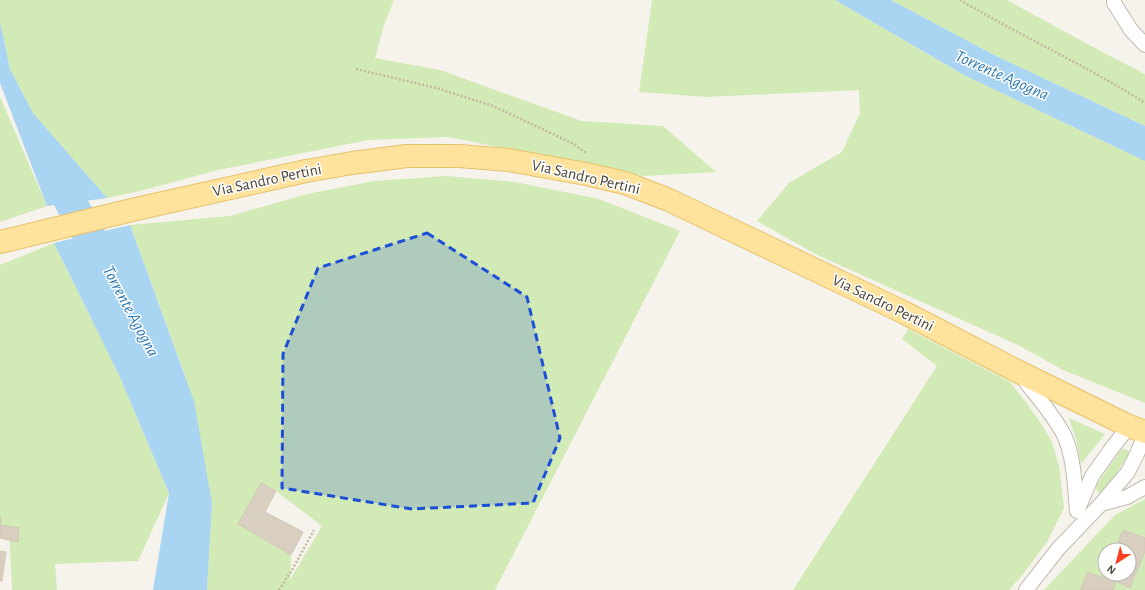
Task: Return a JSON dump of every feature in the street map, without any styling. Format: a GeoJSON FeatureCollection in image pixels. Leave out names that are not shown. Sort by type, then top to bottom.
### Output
{"type":"FeatureCollection","features":[{"type":"Feature","properties":{"kind":"main road","name":"Via Sandro Pertini"},"geometry":{"type":"LineString","coordinates":[[0,242],[136,209],[306,171],[352,163],[407,156],[459,156],[509,160],[548,166],[625,183],[670,200],[903,312],[1019,372],[1140,431]]}},
{"type":"Feature","properties":{"kind":"street"},"geometry":{"type":"LineString","coordinates":[[1114,0],[1114,3],[1131,30],[1145,45]]}},
{"type":"Feature","properties":{"kind":"street"},"geometry":{"type":"LineString","coordinates":[[1019,372],[1050,413],[1064,436],[1072,464],[1077,511]]}},
{"type":"Feature","properties":{"kind":"street"},"geometry":{"type":"LineString","coordinates":[[1026,590],[1058,549],[1101,504],[1128,472],[1137,454],[1140,431]]}},
{"type":"Feature","properties":{"kind":"street"},"geometry":{"type":"LineString","coordinates":[[1058,549],[1092,476],[1109,452],[1140,431]]}},
{"type":"Feature","properties":{"kind":"street"},"geometry":{"type":"LineString","coordinates":[[1101,504],[1127,497],[1145,487]]}},
{"type":"Feature","properties":{"kind":"path"},"geometry":{"type":"LineString","coordinates":[[960,0],[1115,84],[1145,103]]}},
{"type":"Feature","properties":{"kind":"path"},"geometry":{"type":"LineString","coordinates":[[356,69],[436,88],[493,106],[574,144],[587,154]]}},
{"type":"Feature","properties":{"kind":"path"},"geometry":{"type":"LineString","coordinates":[[279,590],[314,530]]}},
{"type":"Feature","properties":{"kind":"highlighted area"},"geometry":{"type":"Polygon","coordinates":[[[427,233],[527,297],[560,438],[533,503],[412,509],[282,488],[283,354],[318,268],[427,233]]]}},
{"type":"Feature","properties":{"kind":"green space"},"geometry":{"type":"Polygon","coordinates":[[[0,0],[394,0],[384,25],[375,58],[440,70],[582,121],[663,126],[716,172],[644,176],[448,137],[368,140],[218,170],[140,191],[107,198],[33,113],[10,69],[0,23],[0,0]]]}},
{"type":"Feature","properties":{"kind":"green space"},"geometry":{"type":"Polygon","coordinates":[[[652,0],[835,0],[964,75],[1145,161],[1145,403],[1063,370],[1018,345],[817,255],[757,221],[789,183],[842,152],[860,113],[859,90],[706,97],[639,92],[652,0]]]}},
{"type":"Feature","properties":{"kind":"green space"},"geometry":{"type":"Polygon","coordinates":[[[891,0],[1007,0],[1145,74],[1145,126],[994,55],[891,0]]]}},
{"type":"Feature","properties":{"kind":"green space"},"geometry":{"type":"Polygon","coordinates":[[[0,97],[47,206],[0,222],[0,97]]]}},
{"type":"Feature","properties":{"kind":"green space"},"geometry":{"type":"Polygon","coordinates":[[[446,176],[515,182],[599,199],[680,231],[495,590],[207,590],[212,503],[185,375],[130,225],[230,216],[307,194],[374,181],[446,176]],[[261,483],[238,524],[291,555],[290,580],[322,526],[276,491],[261,483]]]}},
{"type":"Feature","properties":{"kind":"green space"},"geometry":{"type":"Polygon","coordinates":[[[54,243],[119,375],[169,493],[138,561],[55,564],[57,590],[12,590],[9,528],[0,525],[0,265],[54,243]]]}},
{"type":"Feature","properties":{"kind":"green space"},"geometry":{"type":"Polygon","coordinates":[[[908,329],[1010,382],[1042,425],[1052,442],[1059,466],[1064,508],[1047,542],[1009,590],[793,590],[937,366],[902,339],[908,329]]]}},
{"type":"Feature","properties":{"kind":"green space"},"geometry":{"type":"Polygon","coordinates":[[[1069,418],[1105,434],[1081,464],[1076,439],[1069,418]]]}},
{"type":"Feature","properties":{"kind":"green space"},"geometry":{"type":"Polygon","coordinates":[[[1124,449],[1130,453],[1106,488],[1101,493],[1098,492],[1096,488],[1097,484],[1121,450],[1124,449]]]}},
{"type":"Feature","properties":{"kind":"green space"},"geometry":{"type":"Polygon","coordinates":[[[1145,499],[1145,590],[1044,590],[1115,515],[1145,499]]]}},
{"type":"Feature","properties":{"kind":"water"},"geometry":{"type":"Polygon","coordinates":[[[835,0],[891,0],[994,55],[1145,126],[1145,161],[964,75],[835,0]]]}},
{"type":"Feature","properties":{"kind":"water"},"geometry":{"type":"Polygon","coordinates":[[[0,23],[10,69],[33,113],[107,198],[47,206],[0,83],[0,23]]]}},
{"type":"Feature","properties":{"kind":"water"},"geometry":{"type":"Polygon","coordinates":[[[130,225],[194,401],[212,503],[207,590],[153,590],[169,493],[119,375],[54,243],[130,225]]]}},
{"type":"Feature","properties":{"kind":"building"},"geometry":{"type":"Polygon","coordinates":[[[261,483],[276,491],[265,512],[303,532],[291,555],[238,524],[261,483]]]}},
{"type":"Feature","properties":{"kind":"building"},"geometry":{"type":"Polygon","coordinates":[[[0,516],[1,525],[19,528],[18,542],[0,538],[0,516]]]}},
{"type":"Feature","properties":{"kind":"building"},"geometry":{"type":"Polygon","coordinates":[[[1123,530],[1145,538],[1145,551],[1137,571],[1137,542],[1118,542],[1123,530]]]}},
{"type":"Feature","properties":{"kind":"building"},"geometry":{"type":"Polygon","coordinates":[[[0,551],[6,552],[2,581],[0,581],[0,551]]]}},
{"type":"Feature","properties":{"kind":"building"},"geometry":{"type":"Polygon","coordinates":[[[1088,572],[1097,576],[1097,582],[1116,582],[1113,590],[1080,590],[1088,572]]]}},
{"type":"Feature","properties":{"kind":"building"},"geometry":{"type":"Polygon","coordinates":[[[1118,582],[1132,582],[1130,588],[1118,582]]]}},
{"type":"Feature","properties":{"kind":"waterway","name":"Torrente Agogna"},"geometry":{"type":"LineString","coordinates":[[49,164],[110,272]]}}]}
